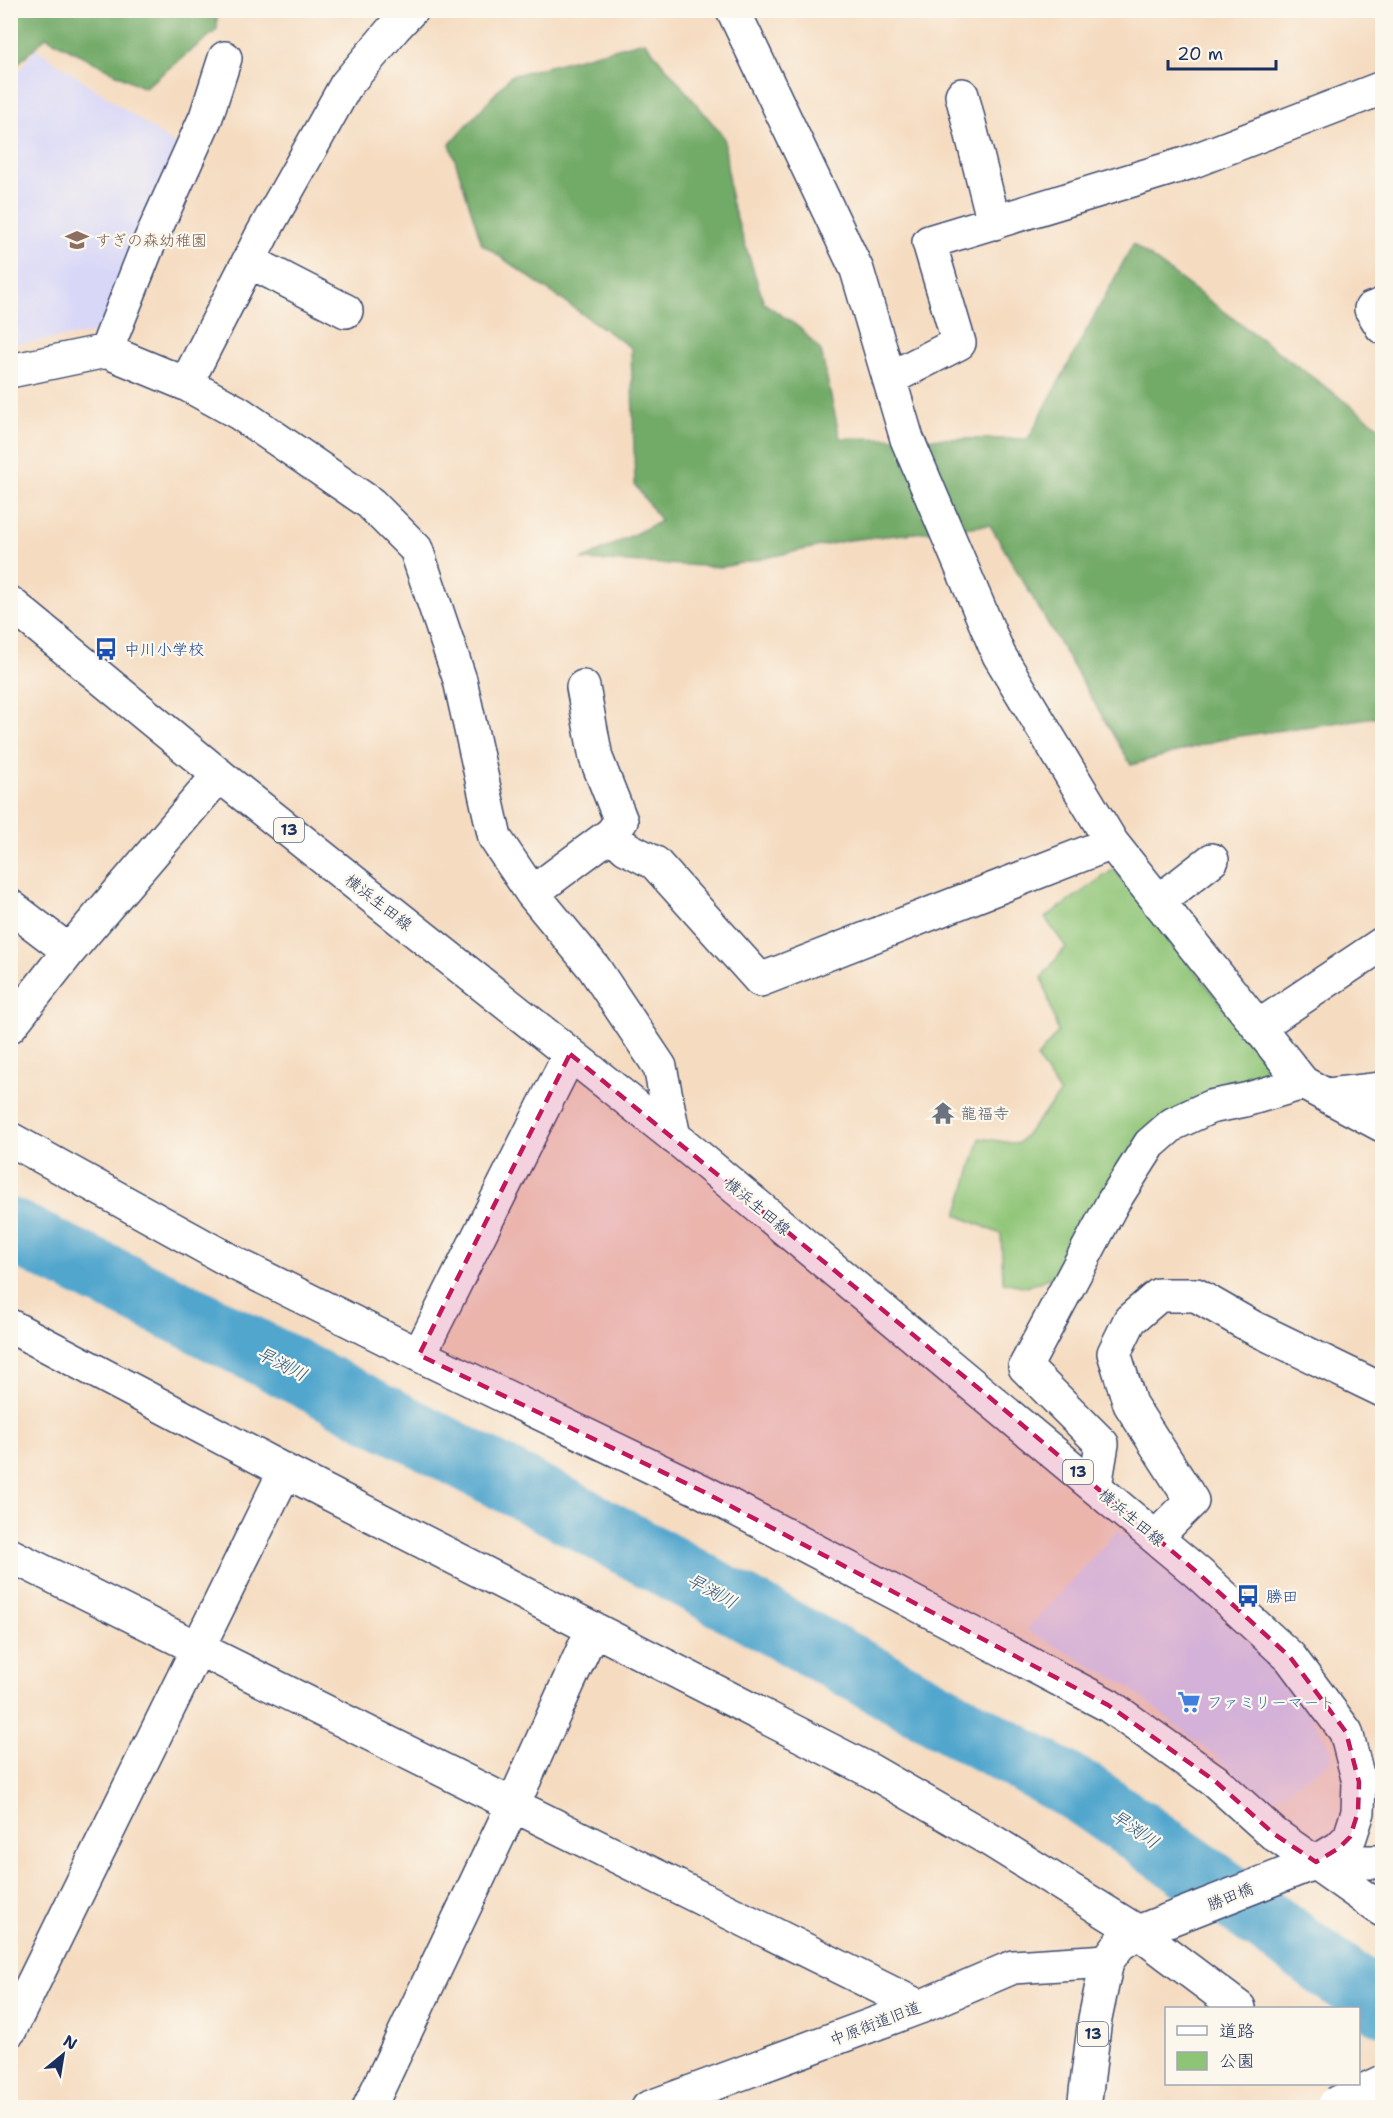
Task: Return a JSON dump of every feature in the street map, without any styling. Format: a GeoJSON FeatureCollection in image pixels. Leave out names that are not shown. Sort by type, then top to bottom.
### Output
{"type":"FeatureCollection","features":[{"type":"Feature","properties":{"kind":"street"},"geometry":{"type":"LineString","coordinates":[[186,384],[249,261],[346,85],[411,10]]}},
{"type":"Feature","properties":{"kind":"street"},"geometry":{"type":"LineString","coordinates":[[733,10],[857,270],[907,439],[999,656],[1112,843],[1258,1027],[1316,1089],[1383,1125]]}},
{"type":"Feature","properties":{"kind":"street"},"geometry":{"type":"LineString","coordinates":[[106,351],[146,250],[206,117],[225,58]]}},
{"type":"Feature","properties":{"kind":"street"},"geometry":{"type":"LineString","coordinates":[[889,379],[959,343],[929,242],[1188,163],[1383,88]]}},
{"type":"Feature","properties":{"kind":"street"},"geometry":{"type":"LineString","coordinates":[[962,95],[994,223]]}},
{"type":"Feature","properties":{"kind":"street"},"geometry":{"type":"LineString","coordinates":[[249,261],[346,311]]}},
{"type":"Feature","properties":{"kind":"street"},"geometry":{"type":"LineString","coordinates":[[1383,305],[1371,309],[1383,327]]}},
{"type":"Feature","properties":{"kind":"street"},"geometry":{"type":"LineString","coordinates":[[10,371],[106,351],[186,384],[239,412],[370,503],[416,549],[460,680],[495,838],[532,893],[594,968],[660,1067],[674,1137]]}},
{"type":"Feature","properties":{"kind":"street","name":"横浜生田線"},"geometry":{"type":"LineString","coordinates":[[10,603],[219,775],[674,1137],[1198,1572],[1290,1657],[1346,1732],[1359,1782],[1358,1812],[1350,1837],[1339,1848],[1307,1865]]}},
{"type":"Feature","properties":{"kind":"street"},"geometry":{"type":"LineString","coordinates":[[532,893],[611,834],[621,822],[596,758],[583,687]]}},
{"type":"Feature","properties":{"kind":"street"},"geometry":{"type":"LineString","coordinates":[[10,1026],[69,951],[219,775]]}},
{"type":"Feature","properties":{"kind":"street"},"geometry":{"type":"LineString","coordinates":[[611,834],[626,848],[655,863],[760,980],[1112,843]]}},
{"type":"Feature","properties":{"kind":"street"},"geometry":{"type":"LineString","coordinates":[[1158,902],[1212,860]]}},
{"type":"Feature","properties":{"kind":"street"},"geometry":{"type":"LineString","coordinates":[[10,906],[69,951]]}},
{"type":"Feature","properties":{"kind":"street"},"geometry":{"type":"LineString","coordinates":[[1258,1027],[1383,944]]}},
{"type":"Feature","properties":{"kind":"street"},"geometry":{"type":"LineString","coordinates":[[418,1355],[570,1054]]}},
{"type":"Feature","properties":{"kind":"street"},"geometry":{"type":"LineString","coordinates":[[1095,1486],[1102,1444],[1025,1367],[1113,1202],[1150,1144],[1173,1124],[1210,1107],[1316,1089],[1383,1089]]}},
{"type":"Feature","properties":{"kind":"street"},"geometry":{"type":"LineString","coordinates":[[10,1139],[236,1264],[418,1355],[702,1491],[1107,1705],[1215,1781],[1307,1865],[1383,1910]]}},
{"type":"Feature","properties":{"kind":"street"},"geometry":{"type":"LineString","coordinates":[[1156,1537],[1192,1501],[1130,1404],[1114,1353],[1130,1320],[1159,1295],[1196,1295],[1252,1327],[1383,1390]]}},
{"type":"Feature","properties":{"kind":"street"},"geometry":{"type":"LineString","coordinates":[[10,1326],[285,1471],[871,1771],[1150,1928],[1238,2007]]}},
{"type":"Feature","properties":{"kind":"street"},"geometry":{"type":"LineString","coordinates":[[10,2030],[285,1471]]}},
{"type":"Feature","properties":{"kind":"street"},"geometry":{"type":"LineString","coordinates":[[10,1555],[920,2007]]}},
{"type":"Feature","properties":{"kind":"street"},"geometry":{"type":"LineString","coordinates":[[369,2108],[513,1804],[593,1628]]}},
{"type":"Feature","properties":{"kind":"street"},"geometry":{"type":"LineString","coordinates":[[1307,1865],[1383,1862]]}},
{"type":"Feature","properties":{"kind":"street","name":"勝田橋"},"geometry":{"type":"LineString","coordinates":[[1150,1928],[1307,1865]]}},
{"type":"Feature","properties":{"kind":"street","name":"13"},"geometry":{"type":"LineString","coordinates":[[1083,2108],[1095,2019],[1107,1961],[1119,1945],[1150,1928]]}},
{"type":"Feature","properties":{"kind":"street","name":"中原街道旧道"},"geometry":{"type":"LineString","coordinates":[[648,2108],[920,2007],[1013,1967],[1107,1961]]}},
{"type":"Feature","properties":{"kind":"street"},"geometry":{"type":"LineString","coordinates":[[1337,2098],[1383,2082]]}},
{"type":"Feature","properties":{"kind":"street"},"geometry":{"type":"LineString","coordinates":[[1337,2098],[1383,2103]]}},
{"type":"Feature","properties":{"kind":"highlighted area"},"geometry":{"type":"Polygon","coordinates":[[[570,1054],[988,1396],[1198,1573],[1290,1657],[1346,1732],[1359,1782],[1358,1812],[1350,1837],[1339,1848],[1316,1862],[1274,1834],[1215,1781],[1108,1705],[702,1491],[419,1355],[570,1054]]]}},
{"type":"Feature","properties":{"kind":"shaded area","name":"すぎの森幼稚園"},"geometry":{"type":"Polygon","coordinates":[[[36,48],[183,150],[104,331],[11,345],[11,81],[36,48]]]}},
{"type":"Feature","properties":{"kind":"shaded area"},"geometry":{"type":"Polygon","coordinates":[[[1118,1530],[1193,1590],[1260,1652],[1308,1710],[1331,1750],[1332,1760],[1260,1808],[1226,1765],[1127,1686],[1026,1630],[1118,1530]]]}},
{"type":"Feature","properties":{"kind":"green space"},"geometry":{"type":"Polygon","coordinates":[[[11,10],[217,11],[217,30],[144,88],[46,37],[11,70],[11,10]]]}},
{"type":"Feature","properties":{"kind":"green space"},"geometry":{"type":"Polygon","coordinates":[[[644,41],[724,137],[731,201],[764,303],[800,328],[821,351],[840,438],[1028,439],[1133,244],[1382,429],[1382,716],[1226,738],[1131,765],[990,525],[849,540],[723,567],[582,560],[661,521],[635,485],[631,348],[482,244],[450,144],[511,76],[644,41]]]}},
{"type":"Feature","properties":{"kind":"green space"},"geometry":{"type":"Polygon","coordinates":[[[1114,869],[1183,954],[1268,1066],[1248,1089],[1202,1102],[1064,1271],[1027,1287],[1003,1282],[1001,1234],[957,1215],[980,1138],[1018,1144],[1060,1094],[1037,1058],[1058,1032],[1042,977],[1066,947],[1045,918],[1114,869]]]}},
{"type":"Feature","properties":{"kind":"waterway","name":"早渕川"},"geometry":{"type":"LineString","coordinates":[[10,1230],[198,1321],[578,1517],[1084,1794],[1382,2004]]}},
{"type":"Feature","properties":{"kind":"place","name":"すぎの森幼稚園"},"geometry":{"type":"Point","coordinates":[77,240]}},
{"type":"Feature","properties":{"kind":"place","name":"中川小学校"},"geometry":{"type":"Point","coordinates":[106,649]}},
{"type":"Feature","properties":{"kind":"place","name":"龍福寺"},"geometry":{"type":"Point","coordinates":[943,1113]}},
{"type":"Feature","properties":{"kind":"place","name":"勝田"},"geometry":{"type":"Point","coordinates":[1248,1596]}},
{"type":"Feature","properties":{"kind":"place","name":"ファミリーマート"},"geometry":{"type":"Point","coordinates":[1189,1702]}}]}
